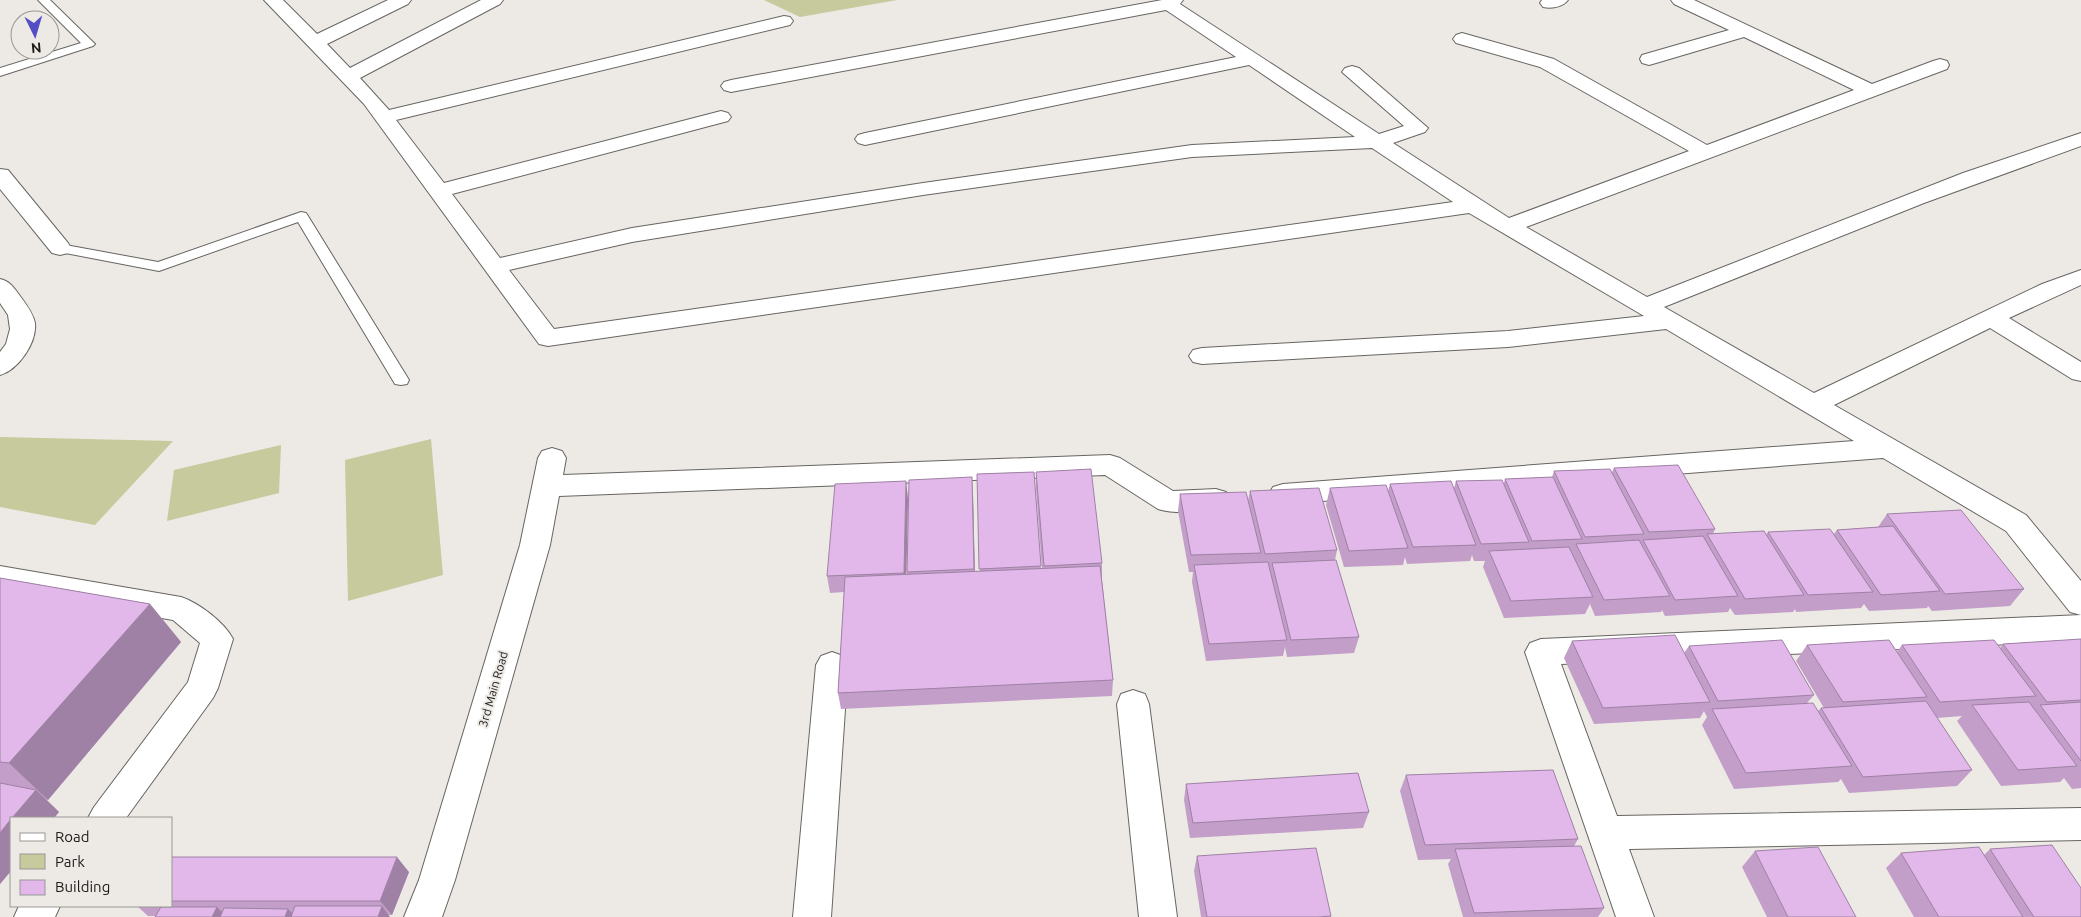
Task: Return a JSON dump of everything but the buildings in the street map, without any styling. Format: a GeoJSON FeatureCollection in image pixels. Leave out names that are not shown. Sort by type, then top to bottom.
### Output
{"type":"FeatureCollection","features":[{"type":"Feature","properties":{"kind":"street"},"geometry":{"type":"LineString","coordinates":[[273,0],[384,116],[548,338],[1473,206]]}},
{"type":"Feature","properties":{"kind":"street"},"geometry":{"type":"LineString","coordinates":[[314,43],[402,0]]}},
{"type":"Feature","properties":{"kind":"street"},"geometry":{"type":"LineString","coordinates":[[348,77],[494,0]]}},
{"type":"Feature","properties":{"kind":"street"},"geometry":{"type":"LineString","coordinates":[[1680,0],[1871,90]]}},
{"type":"Feature","properties":{"kind":"street"},"geometry":{"type":"LineString","coordinates":[[731,86],[1171,2],[1252,59],[1473,206],[2016,523],[2081,609]]}},
{"type":"Feature","properties":{"kind":"street"},"geometry":{"type":"LineString","coordinates":[[384,116],[784,21]]}},
{"type":"Feature","properties":{"kind":"street"},"geometry":{"type":"LineString","coordinates":[[1649,59],[1746,31]]}},
{"type":"Feature","properties":{"kind":"street"},"geometry":{"type":"LineString","coordinates":[[1462,39],[1547,63],[1705,152]]}},
{"type":"Feature","properties":{"kind":"street"},"geometry":{"type":"LineString","coordinates":[[865,140],[1252,59]]}},
{"type":"Feature","properties":{"kind":"street"},"geometry":{"type":"LineString","coordinates":[[1508,226],[1940,65]]}},
{"type":"Feature","properties":{"kind":"street"},"geometry":{"type":"LineString","coordinates":[[494,266],[632,235],[923,189],[1192,151],[1376,142],[1418,128],[1352,72]]}},
{"type":"Feature","properties":{"kind":"street"},"geometry":{"type":"LineString","coordinates":[[439,192],[721,117]]}},
{"type":"Feature","properties":{"kind":"street"},"geometry":{"type":"LineString","coordinates":[[1645,306],[1741,269],[1917,196],[2081,139]]}},
{"type":"Feature","properties":{"kind":"street"},"geometry":{"type":"LineString","coordinates":[[0,174],[60,248]]}},
{"type":"Feature","properties":{"kind":"street"},"geometry":{"type":"LineString","coordinates":[[1813,404],[2050,289],[2081,277]]}},
{"type":"Feature","properties":{"kind":"street"},"geometry":{"type":"LineString","coordinates":[[0,286],[20,315],[23,329],[15,350],[0,367]]}},
{"type":"Feature","properties":{"kind":"street"},"geometry":{"type":"LineString","coordinates":[[1991,318],[2081,373]]}},
{"type":"Feature","properties":{"kind":"street"},"geometry":{"type":"LineString","coordinates":[[1202,356],[1508,339],[1671,321]]}},
{"type":"Feature","properties":{"kind":"street","name":"3rd Main Road"},"geometry":{"type":"LineString","coordinates":[[423,917],[437,880],[532,554],[549,472],[1110,465],[1168,502],[1888,448]]}},
{"type":"Feature","properties":{"kind":"street"},"geometry":{"type":"LineString","coordinates":[[0,578],[181,608],[217,639],[202,688],[107,817]]}},
{"type":"Feature","properties":{"kind":"street"},"geometry":{"type":"LineString","coordinates":[[1635,917],[1541,652],[2081,609]]}},
{"type":"Feature","properties":{"kind":"street"},"geometry":{"type":"LineString","coordinates":[[812,917],[832,665]]}},
{"type":"Feature","properties":{"kind":"street"},"geometry":{"type":"LineString","coordinates":[[1133,704],[1158,917]]}},
{"type":"Feature","properties":{"kind":"street"},"geometry":{"type":"LineString","coordinates":[[1605,833],[2081,824]]}},
{"type":"Feature","properties":{"kind":"lane"},"geometry":{"type":"LineString","coordinates":[[2,69],[89,44],[44,0]]}},
{"type":"Feature","properties":{"kind":"lane"},"geometry":{"type":"LineString","coordinates":[[60,248],[159,267],[302,216],[401,380]]}},
{"type":"Feature","properties":{"kind":"green space"},"geometry":{"type":"Polygon","coordinates":[[[764,0],[897,0],[800,17],[764,0]]]}},
{"type":"Feature","properties":{"kind":"green space"},"geometry":{"type":"Polygon","coordinates":[[[0,437],[173,441],[95,525],[0,507],[0,437]]]}},
{"type":"Feature","properties":{"kind":"green space"},"geometry":{"type":"Polygon","coordinates":[[[431,439],[443,575],[348,601],[345,460],[431,439]]]}},
{"type":"Feature","properties":{"kind":"green space"},"geometry":{"type":"Polygon","coordinates":[[[281,445],[279,493],[167,521],[174,470],[281,445]]]}}]}
